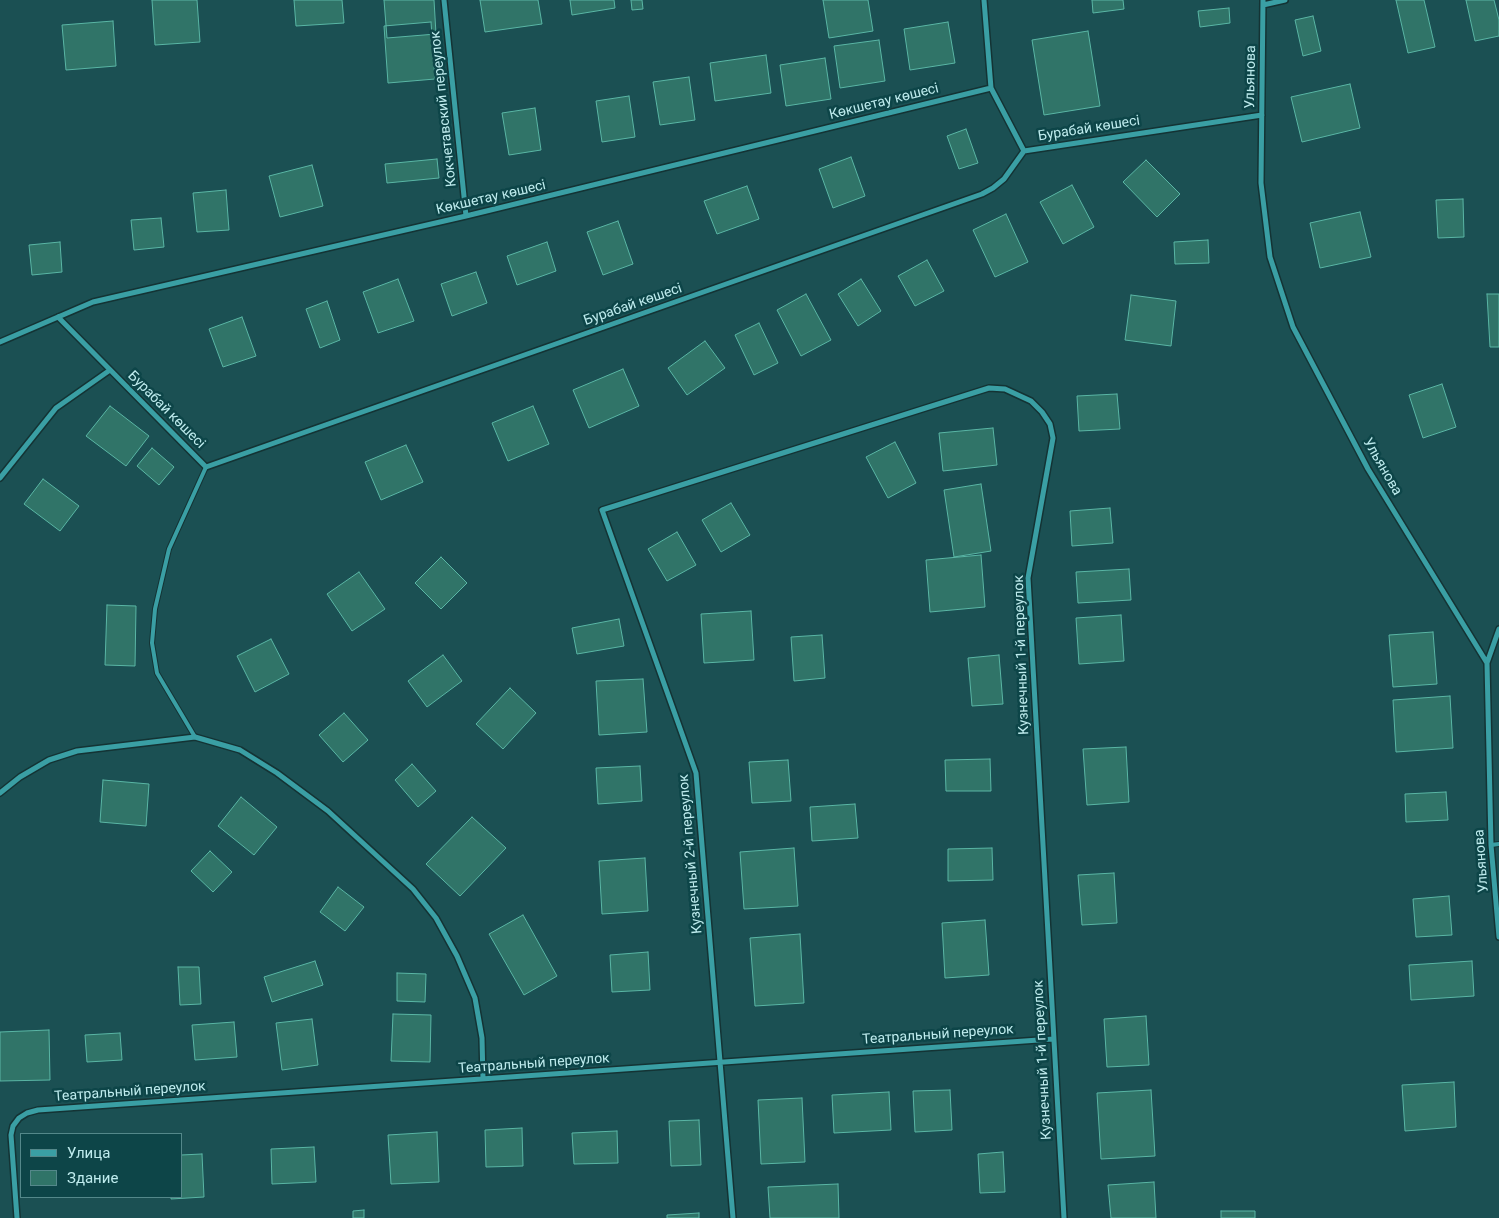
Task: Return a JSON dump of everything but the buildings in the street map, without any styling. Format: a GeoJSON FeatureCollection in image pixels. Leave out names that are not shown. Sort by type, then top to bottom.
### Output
{"type":"FeatureCollection","features":[{"type":"Feature","properties":{"kind":"street","name":"Кокчетавский переулок"},"geometry":{"type":"LineString","coordinates":[[444,0],[466,216]]}},
{"type":"Feature","properties":{"kind":"street"},"geometry":{"type":"LineString","coordinates":[[984,0],[991,88],[1024,151]]}},
{"type":"Feature","properties":{"kind":"street"},"geometry":{"type":"LineString","coordinates":[[1263,2],[1285,0]]}},
{"type":"Feature","properties":{"kind":"street","name":"Ульянова"},"geometry":{"type":"LineString","coordinates":[[1263,2],[1260,183],[1270,257],[1293,327],[1368,469],[1487,662],[1491,845],[1499,937]]}},
{"type":"Feature","properties":{"kind":"street","name":"Көкшетау көшесі"},"geometry":{"type":"LineString","coordinates":[[0,342],[92,302],[466,216],[991,88]]}},
{"type":"Feature","properties":{"kind":"street","name":"Бурабай көшесі"},"geometry":{"type":"LineString","coordinates":[[58,317],[206,467],[982,194],[1004,179],[1024,151],[1262,115]]}},
{"type":"Feature","properties":{"kind":"street"},"geometry":{"type":"LineString","coordinates":[[0,478],[56,408],[110,370]]}},
{"type":"Feature","properties":{"kind":"street","name":"Кузнечный 1-й переулок"},"geometry":{"type":"LineString","coordinates":[[602,510],[989,388],[1005,389],[1031,401],[1050,424],[1053,438],[1028,578],[1064,1218]]}},
{"type":"Feature","properties":{"kind":"street","name":"Кузнечный 2-й переулок"},"geometry":{"type":"LineString","coordinates":[[602,510],[696,773],[733,1218]]}},
{"type":"Feature","properties":{"kind":"street"},"geometry":{"type":"LineString","coordinates":[[1487,662],[1499,630]]}},
{"type":"Feature","properties":{"kind":"street"},"geometry":{"type":"LineString","coordinates":[[0,793],[20,777],[49,760],[77,750],[195,737],[240,750],[277,773],[328,811],[413,889],[436,918],[457,956],[475,998],[482,1038],[483,1079]]}},
{"type":"Feature","properties":{"kind":"street","name":"Театральный переулок"},"geometry":{"type":"LineString","coordinates":[[17,1218],[11,1135],[13,1126],[19,1118],[27,1113],[38,1110],[1053,1039]]}},
{"type":"Feature","properties":{"kind":"lane"},"geometry":{"type":"LineString","coordinates":[[195,737],[157,672],[152,643],[157,602],[169,549],[206,467]]}},
{"type":"Feature","properties":{"kind":"lane"},"geometry":{"type":"LineString","coordinates":[[1491,845],[1499,844]]}}]}
